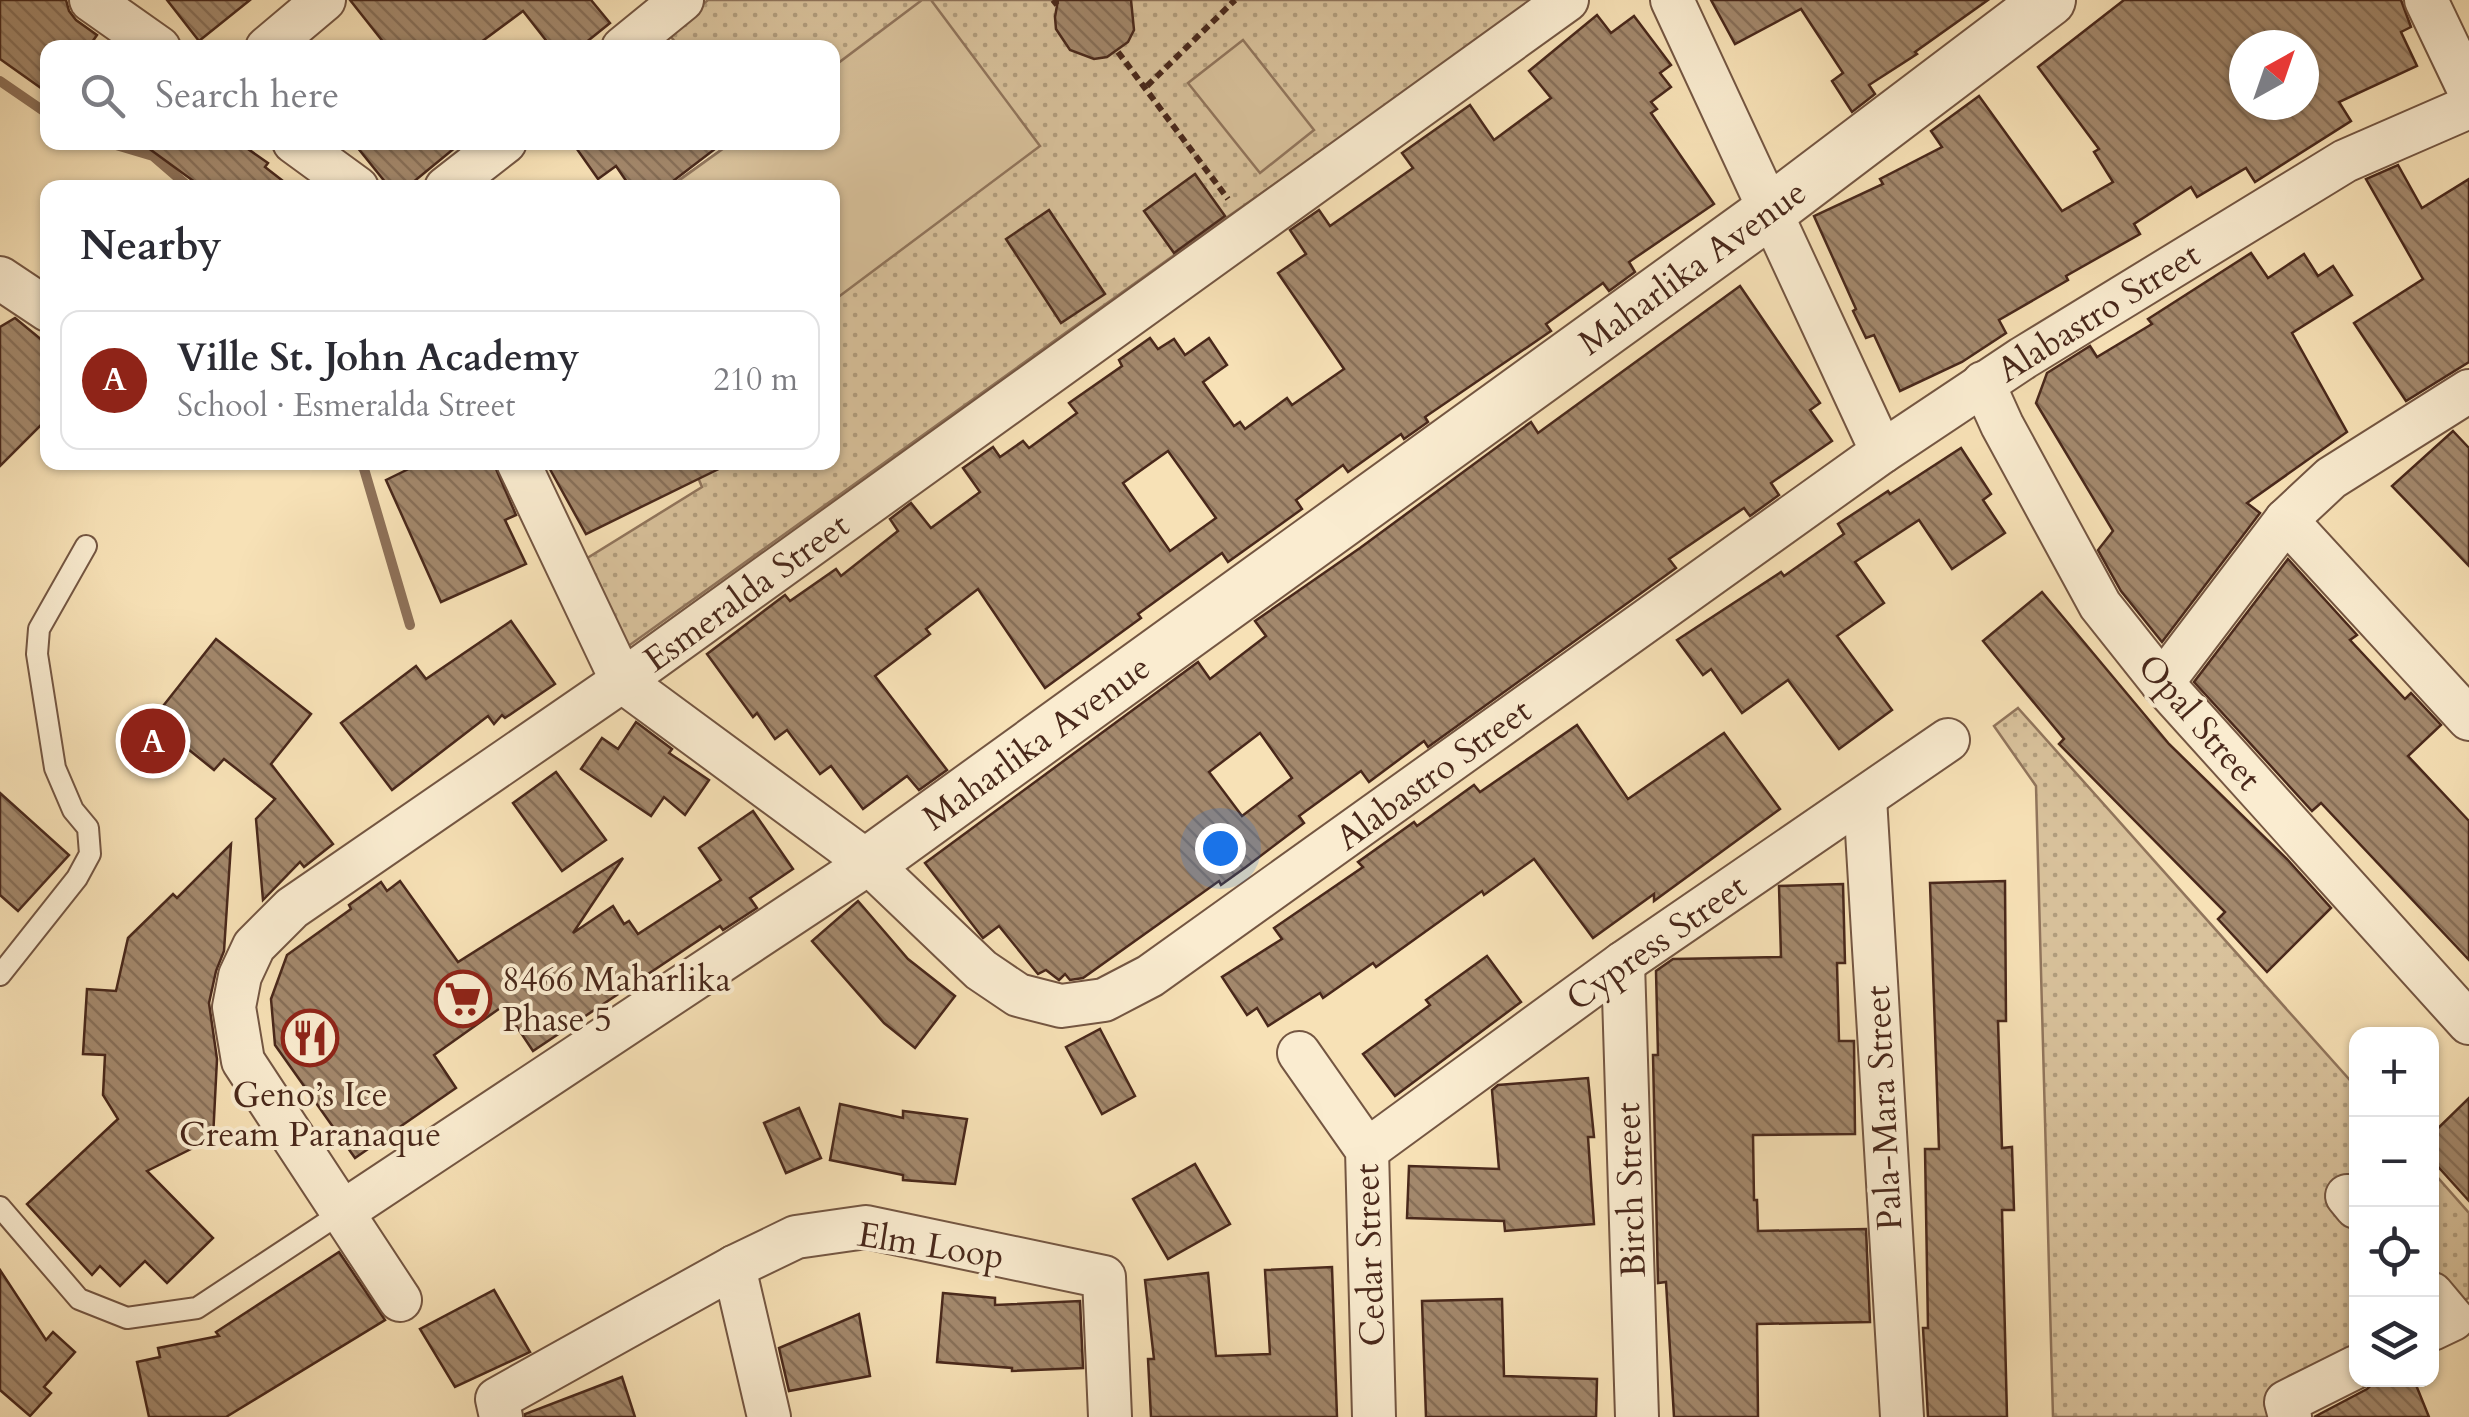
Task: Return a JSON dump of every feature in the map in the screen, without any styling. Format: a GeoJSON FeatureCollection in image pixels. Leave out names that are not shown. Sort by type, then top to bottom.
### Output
{"type":"FeatureCollection","features":[{"type":"Feature","properties":{"kind":"street"},"geometry":{"type":"LineString","coordinates":[[91,0],[148,40]]}},
{"type":"Feature","properties":{"kind":"street"},"geometry":{"type":"LineString","coordinates":[[276,40],[324,0]]}},
{"type":"Feature","properties":{"kind":"street"},"geometry":{"type":"LineString","coordinates":[[633,40],[682,0]]}},
{"type":"Feature","properties":{"kind":"street","name":"Esmeralda Street"},"geometry":{"type":"LineString","coordinates":[[400,1300],[242,1061],[234,1007],[240,976],[254,946],[292,908],[622,681],[1567,0]]}},
{"type":"Feature","properties":{"kind":"street"},"geometry":{"type":"LineString","coordinates":[[1672,0],[1882,452]]}},
{"type":"Feature","properties":{"kind":"street","name":"Maharlika Avenue"},"geometry":{"type":"LineString","coordinates":[[344,1211],[869,863],[1768,212],[2049,0]]}},
{"type":"Feature","properties":{"kind":"street"},"geometry":{"type":"LineString","coordinates":[[2426,0],[2469,90]]}},
{"type":"Feature","properties":{"kind":"street","name":"Alabastro Street"},"geometry":{"type":"LineString","coordinates":[[522,470],[622,681],[869,863],[981,970],[1018,995],[1060,1006],[1104,1000],[1150,976],[1983,383],[2345,161],[2469,106]]}},
{"type":"Feature","properties":{"kind":"street"},"geometry":{"type":"LineString","coordinates":[[305,150],[346,180]]}},
{"type":"Feature","properties":{"kind":"street"},"geometry":{"type":"LineString","coordinates":[[456,180],[495,150]]}},
{"type":"Feature","properties":{"kind":"street"},"geometry":{"type":"LineString","coordinates":[[0,278],[40,305]]}},
{"type":"Feature","properties":{"kind":"street","name":"Opal Street"},"geometry":{"type":"LineString","coordinates":[[1983,383],[2002,426],[2100,605],[2162,683],[2469,1023]]}},
{"type":"Feature","properties":{"kind":"street"},"geometry":{"type":"LineString","coordinates":[[2162,683],[2286,520],[2331,478],[2468,394]]}},
{"type":"Feature","properties":{"kind":"street"},"geometry":{"type":"LineString","coordinates":[[2286,520],[2469,719]]}},
{"type":"Feature","properties":{"kind":"street","name":"Cypress Street"},"geometry":{"type":"LineString","coordinates":[[1367,1150],[1623,962],[1948,740]]}},
{"type":"Feature","properties":{"kind":"street","name":"Pala-Mara Street"},"geometry":{"type":"LineString","coordinates":[[1865,798],[1902,1417]]}},
{"type":"Feature","properties":{"kind":"street","name":"Birch Street"},"geometry":{"type":"LineString","coordinates":[[1623,962],[1637,1417]]}},
{"type":"Feature","properties":{"kind":"street","name":"Cedar Street"},"geometry":{"type":"LineString","coordinates":[[1298,1053],[1367,1150],[1374,1417]]}},
{"type":"Feature","properties":{"kind":"street","name":"Elm Loop"},"geometry":{"type":"LineString","coordinates":[[502,1417],[497,1399],[734,1267],[796,1237],[866,1227],[1104,1277],[1110,1417]]}},
{"type":"Feature","properties":{"kind":"street"},"geometry":{"type":"LineString","coordinates":[[734,1267],[769,1417]]}},
{"type":"Feature","properties":{"kind":"street"},"geometry":{"type":"LineString","coordinates":[[2439,1302],[2453,1318],[2439,1325]]}},
{"type":"Feature","properties":{"kind":"street"},"geometry":{"type":"LineString","coordinates":[[2290,1417],[2286,1402],[2349,1370]]}},
{"type":"Feature","properties":{"kind":"lane"},"geometry":{"type":"LineString","coordinates":[[0,975],[77,878],[90,854],[88,828],[73,810],[55,768],[36,654],[40,629],[86,546]]}},
{"type":"Feature","properties":{"kind":"lane","name":"Maharlika Avenue"},"geometry":{"type":"LineString","coordinates":[[0,1207],[79,1299],[127,1318],[198,1308],[344,1211]]}},
{"type":"Feature","properties":{"kind":"path"},"geometry":{"type":"LineString","coordinates":[[1147,86],[1235,0]]}},
{"type":"Feature","properties":{"kind":"path"},"geometry":{"type":"LineString","coordinates":[[1118,52],[1250,229]]}},
{"type":"Feature","properties":{"kind":"shaded area"},"geometry":{"type":"Polygon","coordinates":[[[708,0],[1539,0],[1226,218],[627,647],[581,562],[702,487],[695,470],[840,470],[840,180],[679,180],[721,150],[840,150],[840,40],[674,40],[668,33],[708,0]]]}},
{"type":"Feature","properties":{"kind":"shaded area"},"geometry":{"type":"Polygon","coordinates":[[[922,0],[931,0],[1040,146],[840,296],[840,180],[680,180],[721,150],[840,150],[840,62],[922,0]]]}},
{"type":"Feature","properties":{"kind":"shaded area"},"geometry":{"type":"Polygon","coordinates":[[[1243,40],[1314,130],[1260,173],[1188,83],[1243,40]]]}},
{"type":"Feature","properties":{"kind":"shaded area"},"geometry":{"type":"Polygon","coordinates":[[[2018,708],[2349,1079],[2349,1350],[2289,1376],[2296,1417],[2053,1417],[2036,786],[1994,726],[2018,708]]]}},
{"type":"Feature","properties":{"kind":"shaded area"},"geometry":{"type":"Polygon","coordinates":[[[2439,1179],[2469,1213],[2469,1298],[2439,1311],[2439,1179]]]}},
{"type":"Feature","properties":{"kind":"building"},"geometry":{"type":"Polygon","coordinates":[[[0,0],[66,0],[76,20],[97,35],[94,40],[40,40],[40,87],[0,59],[0,0]]]}},
{"type":"Feature","properties":{"kind":"building"},"geometry":{"type":"Polygon","coordinates":[[[167,0],[250,0],[200,40],[167,0]]]}},
{"type":"Feature","properties":{"kind":"building"},"geometry":{"type":"Polygon","coordinates":[[[350,0],[591,0],[610,23],[589,40],[546,40],[523,11],[484,40],[382,40],[350,0]]]}},
{"type":"Feature","properties":{"kind":"building"},"geometry":{"type":"Polygon","coordinates":[[[1058,0],[1131,0],[1134,30],[1128,42],[1107,57],[1094,59],[1070,50],[1056,29],[1058,0]]]}},
{"type":"Feature","properties":{"kind":"building"},"geometry":{"type":"Polygon","coordinates":[[[1711,0],[1988,0],[1869,85],[1875,94],[1852,112],[1832,81],[1843,73],[1801,9],[1735,44],[1711,0]]]}},
{"type":"Feature","properties":{"kind":"building"},"geometry":{"type":"Polygon","coordinates":[[[2124,0],[2401,0],[2411,27],[2401,32],[2417,66],[2339,102],[2351,121],[2255,182],[2246,168],[2197,197],[2191,187],[2134,224],[2140,234],[1999,320],[2006,333],[1962,362],[1900,391],[1874,335],[1866,338],[1814,216],[1883,184],[1880,179],[1942,147],[1931,131],[1979,96],[2062,211],[2113,182],[2094,152],[2099,149],[2038,67],[2124,0]]]}},
{"type":"Feature","properties":{"kind":"building"},"geometry":{"type":"Polygon","coordinates":[[[1597,15],[1611,33],[1634,16],[1671,65],[1660,73],[1671,87],[1651,102],[1657,109],[1651,113],[1714,204],[1629,262],[1635,272],[1609,291],[1603,283],[1546,324],[1551,331],[1425,417],[1428,422],[1404,439],[1401,434],[1348,472],[1343,465],[1296,500],[1302,509],[1228,562],[1222,553],[1045,688],[978,589],[926,629],[930,634],[875,676],[947,770],[919,790],[907,776],[863,809],[831,766],[820,774],[787,730],[775,739],[757,713],[753,717],[707,654],[785,595],[790,601],[836,569],[841,576],[898,531],[890,519],[911,503],[931,528],[980,492],[963,468],[993,447],[1000,457],[1023,441],[1029,448],[1077,413],[1069,403],[1122,366],[1119,360],[1150,338],[1158,349],[1174,339],[1185,355],[1209,338],[1227,365],[1203,382],[1234,426],[1240,422],[1245,429],[1287,398],[1292,405],[1344,369],[1278,273],[1306,254],[1290,230],[1319,210],[1330,226],[1413,168],[1402,153],[1470,105],[1494,140],[1551,98],[1529,71],[1597,15]],[[1168,451],[1123,483],[1170,551],[1216,518],[1168,451]]]}},
{"type":"Feature","properties":{"kind":"building"},"geometry":{"type":"Polygon","coordinates":[[[151,150],[249,150],[268,163],[265,167],[282,180],[192,180],[151,150]]]}},
{"type":"Feature","properties":{"kind":"building"},"geometry":{"type":"Polygon","coordinates":[[[359,150],[452,150],[416,180],[384,180],[359,150]]]}},
{"type":"Feature","properties":{"kind":"building"},"geometry":{"type":"Polygon","coordinates":[[[578,150],[714,150],[674,180],[626,180],[616,166],[598,179],[578,150]]]}},
{"type":"Feature","properties":{"kind":"building"},"geometry":{"type":"Polygon","coordinates":[[[2398,165],[2422,208],[2469,179],[2469,362],[2406,401],[2354,323],[2423,279],[2366,179],[2398,165]]]}},
{"type":"Feature","properties":{"kind":"building"},"geometry":{"type":"Polygon","coordinates":[[[1195,174],[1225,216],[1174,253],[1144,211],[1195,174]]]}},
{"type":"Feature","properties":{"kind":"building"},"geometry":{"type":"Polygon","coordinates":[[[1049,210],[1105,294],[1061,323],[1006,239],[1049,210]]]}},
{"type":"Feature","properties":{"kind":"building"},"geometry":{"type":"Polygon","coordinates":[[[2251,253],[2268,278],[2304,254],[2318,276],[2333,266],[2352,295],[2292,333],[2347,432],[2247,503],[2260,513],[2162,642],[2121,591],[2098,550],[2113,531],[2036,403],[2047,373],[2090,346],[2097,357],[2152,324],[2148,319],[2251,253]]]}},
{"type":"Feature","properties":{"kind":"building"},"geometry":{"type":"Polygon","coordinates":[[[1740,286],[1820,403],[1810,410],[1832,441],[1771,483],[1779,495],[1750,516],[1744,508],[1669,559],[1676,568],[1428,747],[1424,741],[1369,782],[1361,771],[1299,816],[1304,823],[1246,867],[1221,885],[1219,881],[1083,978],[1070,980],[1065,974],[1059,980],[1046,970],[1038,974],[999,926],[983,938],[925,863],[1198,662],[1210,679],[1266,636],[1255,621],[1531,422],[1538,433],[1740,286]],[[1260,733],[1209,772],[1242,816],[1292,778],[1260,733]]]}},
{"type":"Feature","properties":{"kind":"building"},"geometry":{"type":"Polygon","coordinates":[[[15,318],[40,338],[40,426],[0,466],[0,327],[15,318]]]}},
{"type":"Feature","properties":{"kind":"building"},"geometry":{"type":"Polygon","coordinates":[[[2453,431],[2469,448],[2469,566],[2392,486],[2453,431]]]}},
{"type":"Feature","properties":{"kind":"building"},"geometry":{"type":"Polygon","coordinates":[[[1961,448],[1991,494],[1983,500],[2005,533],[1952,569],[1919,520],[1855,562],[1884,603],[1837,636],[1892,710],[1839,749],[1788,680],[1742,713],[1711,669],[1703,675],[1677,640],[1781,572],[1784,576],[1844,534],[1838,524],[1961,448]]]}},
{"type":"Feature","properties":{"kind":"building"},"geometry":{"type":"Polygon","coordinates":[[[407,470],[496,470],[516,515],[505,520],[526,564],[441,602],[386,480],[407,470]]]}},
{"type":"Feature","properties":{"kind":"building"},"geometry":{"type":"Polygon","coordinates":[[[550,470],[717,470],[586,534],[550,470]]]}},
{"type":"Feature","properties":{"kind":"building"},"geometry":{"type":"Polygon","coordinates":[[[2288,559],[2357,635],[2350,640],[2405,699],[2411,693],[2441,725],[2408,756],[2469,821],[2469,960],[2321,803],[2312,811],[2194,682],[2288,559]]]}},
{"type":"Feature","properties":{"kind":"building"},"geometry":{"type":"Polygon","coordinates":[[[2042,592],[2169,744],[2287,859],[2331,908],[2267,972],[2218,919],[2225,912],[2059,744],[2064,739],[1983,641],[2042,592]]]}},
{"type":"Feature","properties":{"kind":"building"},"geometry":{"type":"Polygon","coordinates":[[[511,621],[555,684],[505,718],[502,715],[494,724],[488,716],[392,790],[341,723],[416,666],[426,679],[511,621]]]}},
{"type":"Feature","properties":{"kind":"building"},"geometry":{"type":"Polygon","coordinates":[[[216,639],[311,714],[271,764],[333,844],[304,867],[300,862],[263,900],[256,819],[275,799],[224,759],[214,770],[152,720],[216,639]]]}},
{"type":"Feature","properties":{"kind":"building"},"geometry":{"type":"Polygon","coordinates":[[[636,722],[672,749],[669,753],[709,780],[685,815],[664,797],[651,816],[581,769],[602,738],[618,749],[636,722]]]}},
{"type":"Feature","properties":{"kind":"building"},"geometry":{"type":"Polygon","coordinates":[[[1577,725],[1628,799],[1724,733],[1780,809],[1654,901],[1654,894],[1593,938],[1534,859],[1376,967],[1373,963],[1323,998],[1320,993],[1268,1026],[1257,1008],[1247,1015],[1222,977],[1282,939],[1274,928],[1363,867],[1358,862],[1414,822],[1417,826],[1474,785],[1480,792],[1577,725]]]}},
{"type":"Feature","properties":{"kind":"building"},"geometry":{"type":"Polygon","coordinates":[[[556,772],[606,840],[562,871],[513,803],[556,772]]]}},
{"type":"Feature","properties":{"kind":"building"},"geometry":{"type":"Polygon","coordinates":[[[0,793],[69,855],[18,911],[0,895],[0,793]]]}},
{"type":"Feature","properties":{"kind":"building"},"geometry":{"type":"Polygon","coordinates":[[[753,811],[793,869],[750,898],[757,908],[723,930],[720,926],[533,1051],[503,1006],[434,1055],[456,1088],[355,1158],[275,1045],[271,999],[287,955],[381,882],[387,891],[400,881],[458,962],[623,858],[573,933],[613,906],[624,924],[629,921],[638,934],[721,880],[699,848],[753,811]]]}},
{"type":"Feature","properties":{"kind":"building"},"geometry":{"type":"Polygon","coordinates":[[[231,844],[224,951],[209,1003],[217,1059],[213,1138],[147,1171],[213,1238],[167,1283],[145,1261],[120,1286],[100,1266],[92,1275],[27,1204],[118,1119],[103,1095],[105,1055],[83,1054],[87,989],[116,991],[128,938],[173,894],[177,898],[231,844]]]}},
{"type":"Feature","properties":{"kind":"building"},"geometry":{"type":"Polygon","coordinates":[[[2005,881],[2006,1021],[1998,1021],[2002,1148],[2012,1147],[2014,1210],[2002,1210],[2007,1417],[1928,1417],[1923,1328],[1928,1328],[1925,1149],[1939,1149],[1930,883],[2005,881]]]}},
{"type":"Feature","properties":{"kind":"building"},"geometry":{"type":"Polygon","coordinates":[[[1843,884],[1845,963],[1837,963],[1839,1041],[1854,1041],[1855,1134],[1753,1135],[1754,1200],[1758,1231],[1866,1229],[1870,1322],[1757,1324],[1758,1417],[1674,1417],[1666,1282],[1658,1283],[1653,1055],[1658,1055],[1656,971],[1673,959],[1781,957],[1779,886],[1843,884]]]}},
{"type":"Feature","properties":{"kind":"building"},"geometry":{"type":"Polygon","coordinates":[[[858,901],[908,959],[955,996],[915,1048],[884,1023],[812,941],[858,901]]]}},
{"type":"Feature","properties":{"kind":"building"},"geometry":{"type":"Polygon","coordinates":[[[1487,956],[1521,1002],[1395,1096],[1363,1054],[1430,1005],[1426,1000],[1487,956]]]}},
{"type":"Feature","properties":{"kind":"building"},"geometry":{"type":"Polygon","coordinates":[[[1100,1029],[1135,1096],[1102,1114],[1066,1047],[1100,1029]]]}},
{"type":"Feature","properties":{"kind":"building"},"geometry":{"type":"Polygon","coordinates":[[[1588,1078],[1594,1137],[1588,1137],[1594,1224],[1505,1231],[1504,1221],[1407,1218],[1409,1166],[1499,1169],[1492,1090],[1498,1085],[1588,1078]]]}},
{"type":"Feature","properties":{"kind":"building"},"geometry":{"type":"Polygon","coordinates":[[[2469,1098],[2469,1201],[2439,1168],[2439,1127],[2469,1098]]]}},
{"type":"Feature","properties":{"kind":"building"},"geometry":{"type":"Polygon","coordinates":[[[840,1104],[903,1118],[903,1111],[967,1119],[955,1184],[903,1180],[903,1175],[830,1160],[840,1104]]]}},
{"type":"Feature","properties":{"kind":"building"},"geometry":{"type":"Polygon","coordinates":[[[799,1108],[821,1158],[786,1173],[764,1123],[799,1108]]]}},
{"type":"Feature","properties":{"kind":"building"},"geometry":{"type":"Polygon","coordinates":[[[1195,1164],[1230,1224],[1168,1259],[1133,1199],[1195,1164]]]}},
{"type":"Feature","properties":{"kind":"building"},"geometry":{"type":"Polygon","coordinates":[[[339,1252],[385,1320],[226,1417],[149,1417],[137,1362],[160,1357],[158,1348],[219,1336],[216,1332],[339,1252]]]}},
{"type":"Feature","properties":{"kind":"building"},"geometry":{"type":"Polygon","coordinates":[[[1332,1267],[1337,1417],[1151,1417],[1148,1359],[1154,1359],[1145,1280],[1208,1273],[1216,1356],[1270,1354],[1265,1270],[1332,1267]]]}},
{"type":"Feature","properties":{"kind":"building"},"geometry":{"type":"Polygon","coordinates":[[[0,1270],[46,1340],[53,1332],[75,1352],[44,1387],[51,1393],[30,1416],[0,1390],[0,1270]]]}},
{"type":"Feature","properties":{"kind":"building"},"geometry":{"type":"Polygon","coordinates":[[[494,1290],[530,1352],[455,1387],[420,1329],[494,1290]]]}},
{"type":"Feature","properties":{"kind":"building"},"geometry":{"type":"Polygon","coordinates":[[[943,1293],[995,1298],[995,1305],[1080,1301],[1083,1368],[1012,1371],[937,1362],[943,1293]]]}},
{"type":"Feature","properties":{"kind":"building"},"geometry":{"type":"Polygon","coordinates":[[[1502,1299],[1504,1376],[1597,1379],[1596,1417],[1426,1417],[1422,1301],[1502,1299]]]}},
{"type":"Feature","properties":{"kind":"building"},"geometry":{"type":"Polygon","coordinates":[[[859,1314],[870,1376],[789,1391],[779,1348],[859,1314]]]}},
{"type":"Feature","properties":{"kind":"building"},"geometry":{"type":"Polygon","coordinates":[[[622,1377],[635,1417],[525,1417],[525,1414],[622,1377]]]}},
{"type":"Feature","properties":{"kind":"building"},"geometry":{"type":"Polygon","coordinates":[[[2417,1387],[2429,1417],[2314,1417],[2367,1389],[2417,1387]]]}},
{"type":"Feature","properties":{"kind":"waterway"},"geometry":{"type":"LineString","coordinates":[[0,81],[40,108]]}},
{"type":"Feature","properties":{"kind":"waterway"},"geometry":{"type":"LineString","coordinates":[[133,150],[153,156],[181,180]]}},
{"type":"Feature","properties":{"kind":"waterway"},"geometry":{"type":"LineString","coordinates":[[364,470],[410,625]]}},
{"type":"Feature","properties":{"kind":"place","name":"Ville St. John Academy"},"geometry":{"type":"Point","coordinates":[153,741]}},
{"type":"Feature","properties":{"kind":"place","name":"8466 Maharlika Phase 5"},"geometry":{"type":"Point","coordinates":[463,999]}},
{"type":"Feature","properties":{"kind":"place","name":"Geno’s Ice Cream Paranaque"},"geometry":{"type":"Point","coordinates":[310,1038]}}]}
